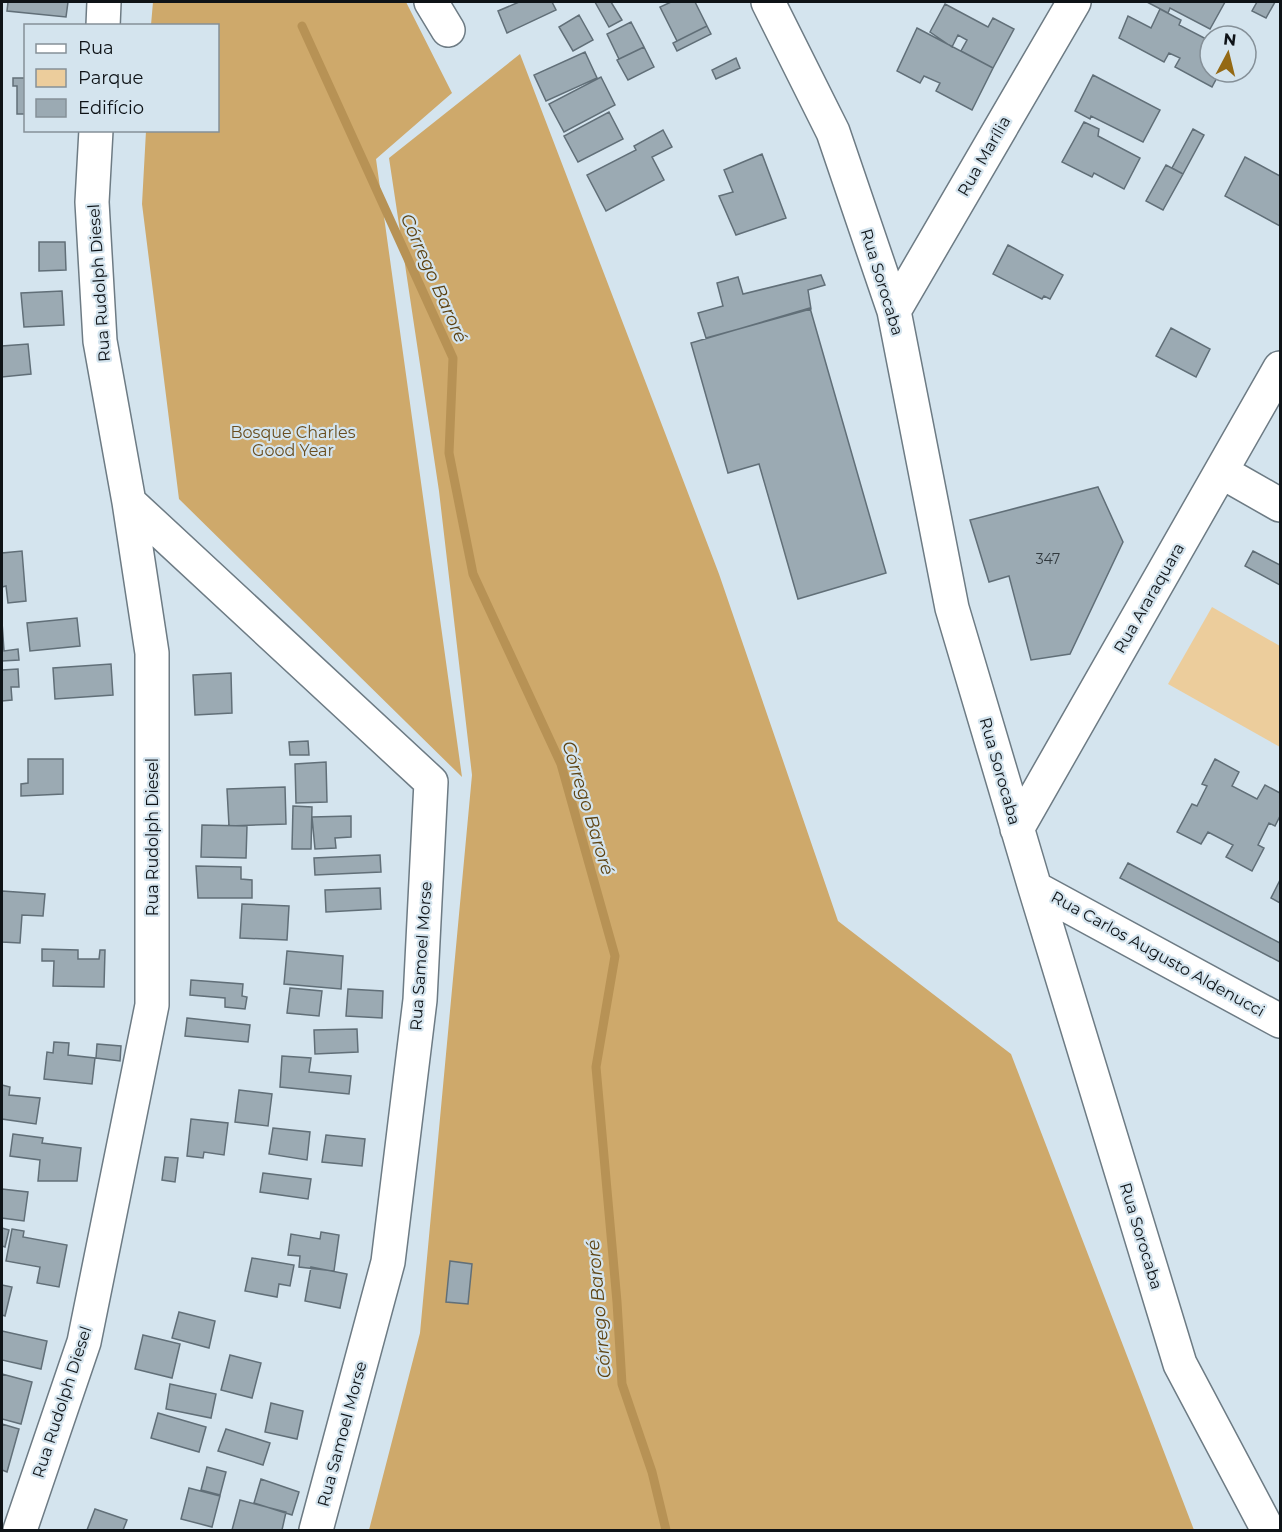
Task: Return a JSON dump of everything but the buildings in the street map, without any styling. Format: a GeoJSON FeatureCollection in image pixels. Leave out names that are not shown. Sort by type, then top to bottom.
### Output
{"type":"FeatureCollection","features":[{"type":"Feature","properties":{"kind":"street"},"geometry":{"type":"LineString","coordinates":[[103,24],[104,2]]}},
{"type":"Feature","properties":{"kind":"street"},"geometry":{"type":"LineString","coordinates":[[431,2],[448,30]]}},
{"type":"Feature","properties":{"kind":"street","name":"Rua Sorocaba"},"geometry":{"type":"LineString","coordinates":[[768,2],[833,132],[894,311],[952,608],[1180,1364],[1268,1530]]}},
{"type":"Feature","properties":{"kind":"street","name":"Rua Marília"},"geometry":{"type":"LineString","coordinates":[[894,311],[1074,2]]}},
{"type":"Feature","properties":{"kind":"street","name":"Rua Rudolph Diesel"},"geometry":{"type":"LineString","coordinates":[[20,1530],[84,1342],[152,1005],[152,653],[129,502],[100,341],[92,202],[96,132]]}},
{"type":"Feature","properties":{"kind":"street","name":"Rua Araraquara"},"geometry":{"type":"LineString","coordinates":[[1017,829],[1281,368]]}},
{"type":"Feature","properties":{"kind":"street"},"geometry":{"type":"LineString","coordinates":[[1222,472],[1281,505]]}},
{"type":"Feature","properties":{"kind":"street","name":"Rua Samoel Morse"},"geometry":{"type":"LineString","coordinates":[[129,502],[431,782],[420,1000],[388,1262],[316,1530]]}},
{"type":"Feature","properties":{"kind":"street","name":"Rua Carlos Augusto Aldenucci"},"geometry":{"type":"LineString","coordinates":[[1035,888],[1281,1021]]}},
{"type":"Feature","properties":{"kind":"green space","name":"Bosque Charles Good Year"},"geometry":{"type":"Polygon","coordinates":[[[153,2],[406,2],[452,93],[376,159],[462,777],[179,499],[142,204],[146,132],[219,132],[219,24],[151,24],[153,2]]]}},
{"type":"Feature","properties":{"kind":"green space"},"geometry":{"type":"Polygon","coordinates":[[[520,54],[719,574],[838,921],[1011,1054],[1194,1530],[369,1530],[420,1333],[472,775],[439,491],[389,158],[520,54]]]}},
{"type":"Feature","properties":{"kind":"green space"},"geometry":{"type":"Polygon","coordinates":[[[1212,607],[1280,646],[1280,747],[1168,684],[1212,607]]]}},
{"type":"Feature","properties":{"kind":"waterway","name":"Córrego Baroré"},"geometry":{"type":"LineString","coordinates":[[302,26],[453,358],[449,453],[473,574],[561,764],[615,956],[596,1067],[622,1384],[652,1472],[666,1530]]}}]}
